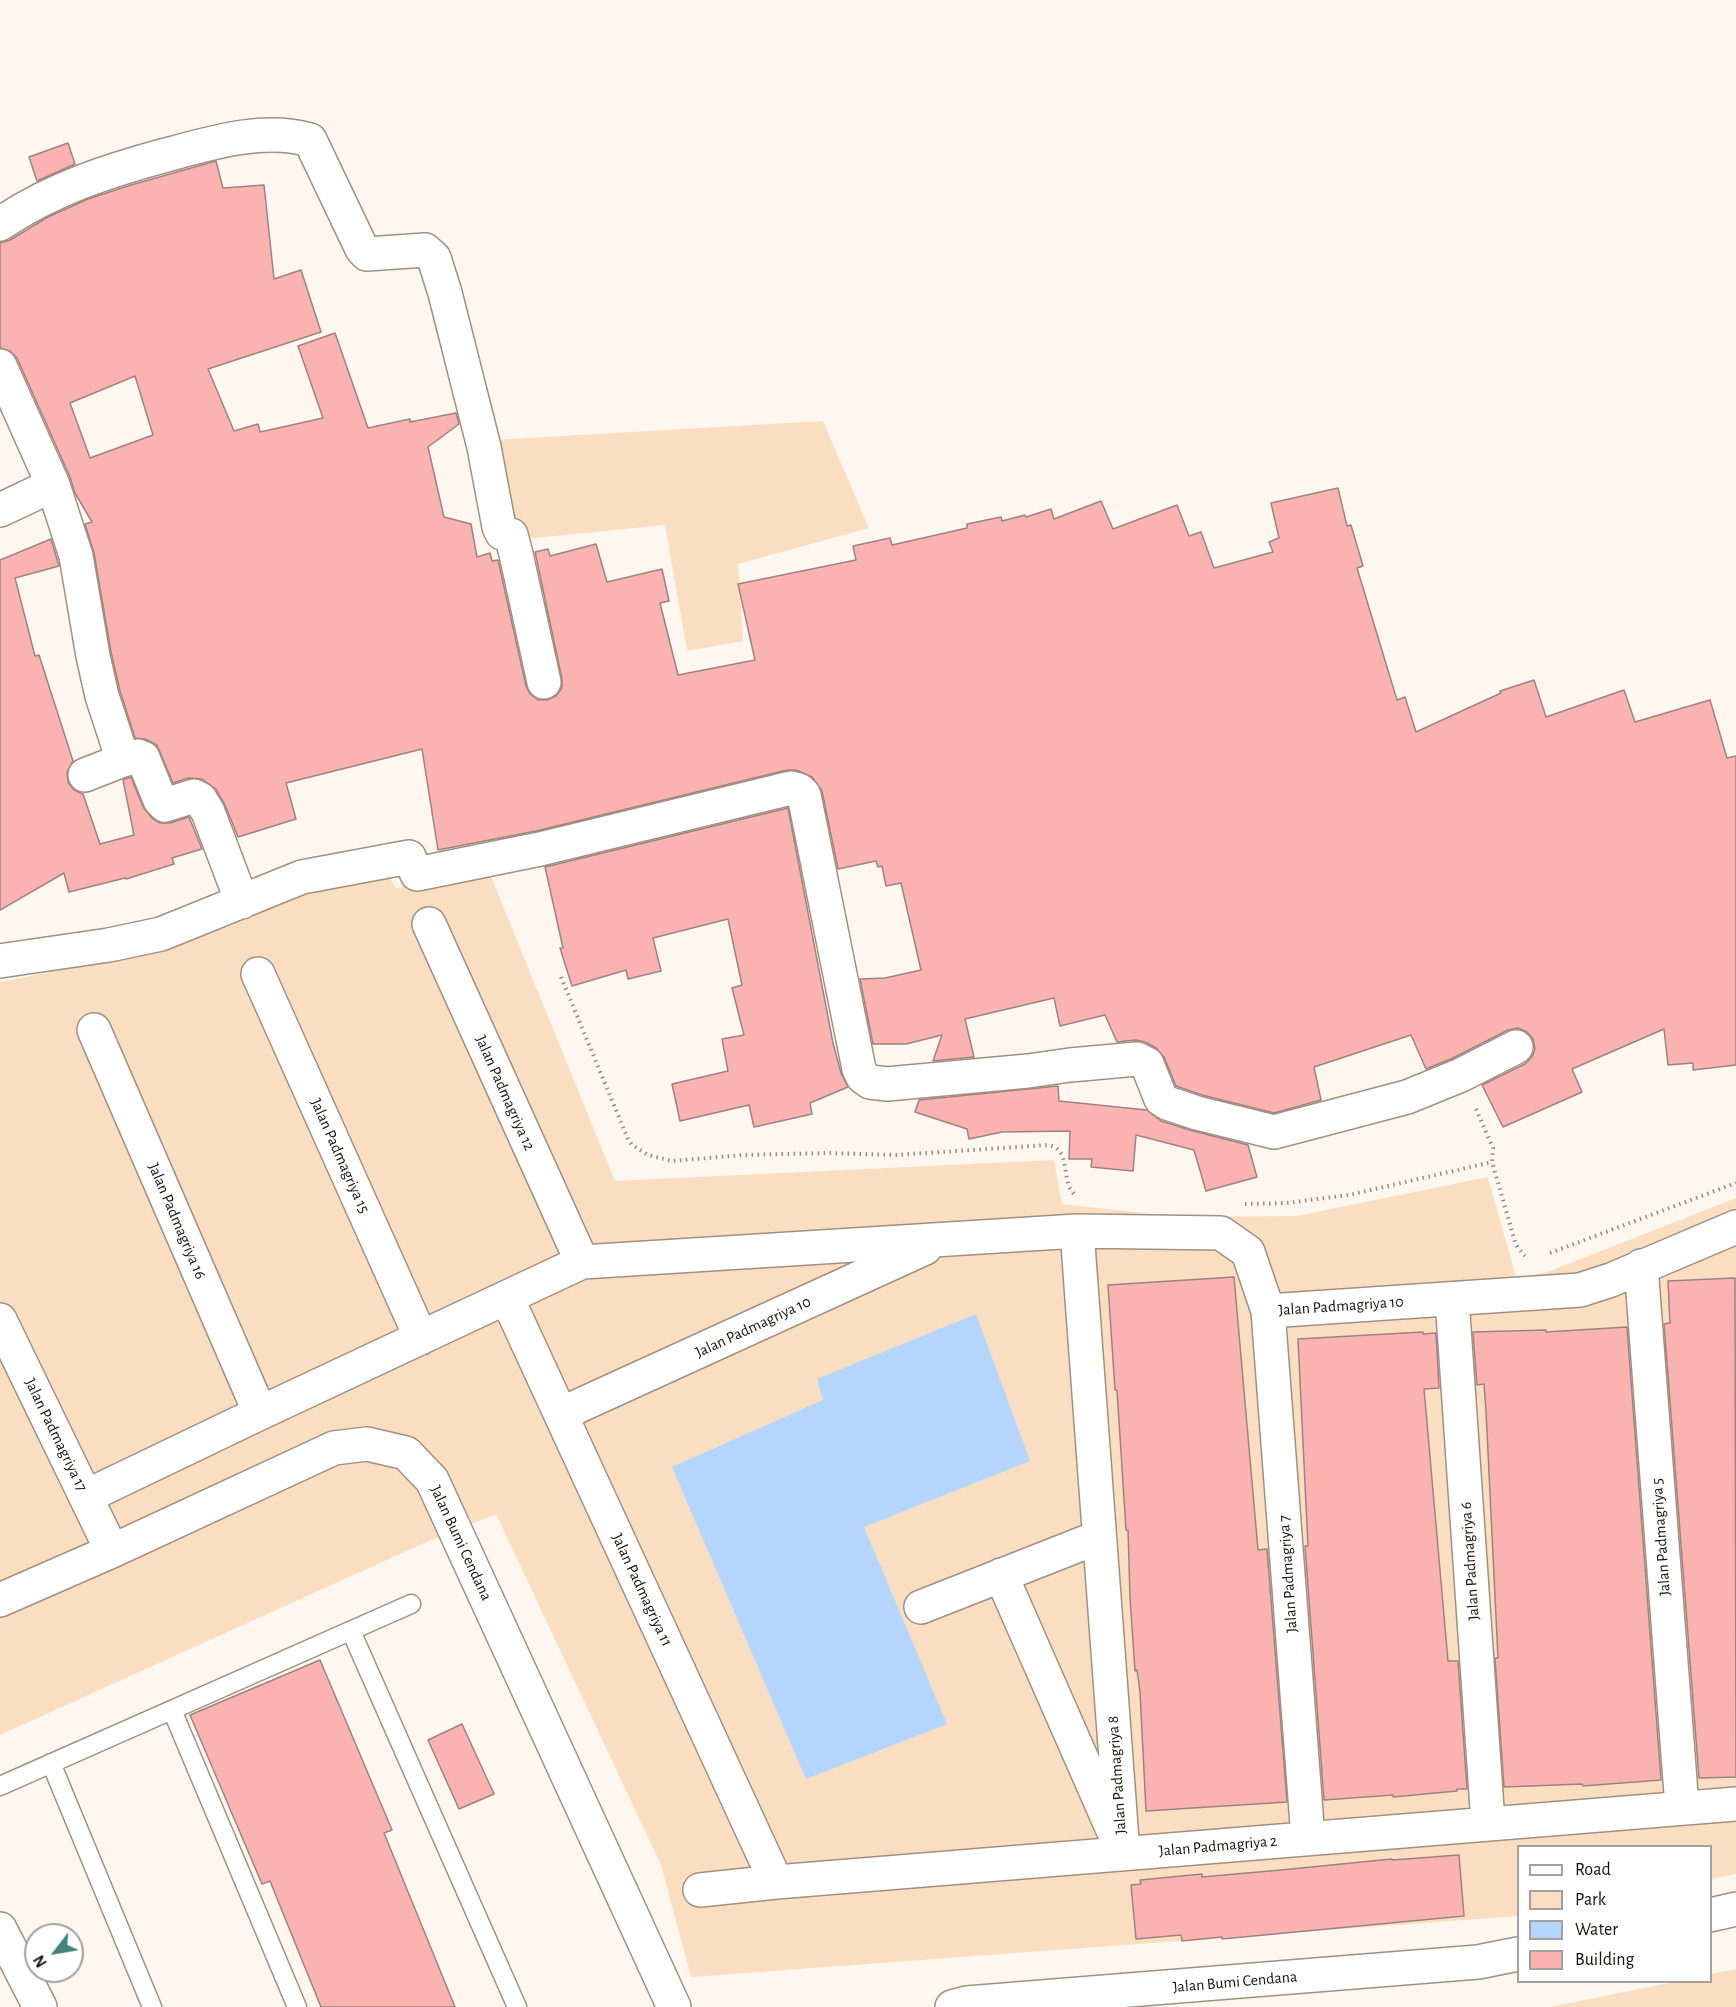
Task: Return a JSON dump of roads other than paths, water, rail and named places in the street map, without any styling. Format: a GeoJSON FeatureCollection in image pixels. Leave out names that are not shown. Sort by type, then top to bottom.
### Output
{"type":"FeatureCollection","features":[{"type":"Feature","properties":{"kind":"street"},"geometry":{"type":"LineString","coordinates":[[0,224],[41,199],[91,178],[200,146],[256,136],[296,136],[310,140],[362,249],[367,254],[425,250],[434,258],[482,440],[499,527],[502,533],[509,534],[512,538],[544,682]]}},
{"type":"Feature","properties":{"kind":"street"},"geometry":{"type":"LineString","coordinates":[[0,366],[53,485],[76,556],[102,696],[123,760]]}},
{"type":"Feature","properties":{"kind":"street"},"geometry":{"type":"LineString","coordinates":[[0,510],[53,485]]}},
{"type":"Feature","properties":{"kind":"street"},"geometry":{"type":"LineString","coordinates":[[85,775],[138,756],[143,758],[160,800],[165,805],[194,796],[200,799],[242,902]]}},
{"type":"Feature","properties":{"kind":"street"},"geometry":{"type":"LineString","coordinates":[[0,961],[109,945],[161,934],[302,877],[409,857],[417,874],[540,849],[791,788],[799,789],[804,795],[859,1070],[862,1077],[870,1082],[887,1084],[936,1080],[1137,1059],[1147,1064],[1161,1099],[1167,1103],[1197,1113],[1274,1132],[1407,1097],[1461,1076],[1516,1047]]}},
{"type":"Feature","properties":{"kind":"street","name":"Jalan Padmagriya 12"},"geometry":{"type":"LineString","coordinates":[[429,924],[582,1262]]}},
{"type":"Feature","properties":{"kind":"street","name":"Jalan Padmagriya 15"},"geometry":{"type":"LineString","coordinates":[[258,974],[421,1338]]}},
{"type":"Feature","properties":{"kind":"street","name":"Jalan Padmagriya 16"},"geometry":{"type":"LineString","coordinates":[[94,1030],[260,1413]]}},
{"type":"Feature","properties":{"kind":"street","name":"Jalan Padmagriya 10"},"geometry":{"type":"LineString","coordinates":[[582,1262],[1077,1231],[1221,1233],[1248,1252],[1268,1311],[1580,1290],[1611,1280],[1736,1227]]}},
{"type":"Feature","properties":{"kind":"street","name":"Jalan Padmagriya 8"},"geometry":{"type":"LineString","coordinates":[[1077,1231],[1123,1854]]}},
{"type":"Feature","properties":{"kind":"street","name":"Jalan Padmagriya 10"},"geometry":{"type":"LineString","coordinates":[[561,1414],[944,1239]]}},
{"type":"Feature","properties":{"kind":"street"},"geometry":{"type":"LineString","coordinates":[[87,1496],[582,1262]]}},
{"type":"Feature","properties":{"kind":"street","name":"Jalan Padmagriya 5"},"geometry":{"type":"LineString","coordinates":[[1641,1266],[1682,1807]]}},
{"type":"Feature","properties":{"kind":"street","name":"Jalan Padmagriya 11"},"geometry":{"type":"LineString","coordinates":[[507,1298],[776,1882]]}},
{"type":"Feature","properties":{"kind":"street","name":"Jalan Padmagriya 6"},"geometry":{"type":"LineString","coordinates":[[1452,1299],[1488,1823]]}},
{"type":"Feature","properties":{"kind":"street","name":"Jalan Padmagriya 7"},"geometry":{"type":"LineString","coordinates":[[1268,1311],[1308,1838]]}},
{"type":"Feature","properties":{"kind":"street","name":"Jalan Padmagriya 17"},"geometry":{"type":"LineString","coordinates":[[2,1330],[87,1496],[112,1551]]}},
{"type":"Feature","properties":{"kind":"street","name":"Jalan Bumi Cendana"},"geometry":{"type":"LineString","coordinates":[[0,1600],[334,1448],[367,1444],[406,1453],[432,1480],[675,2007]]}},
{"type":"Feature","properties":{"kind":"street"},"geometry":{"type":"LineString","coordinates":[[921,1607],[1099,1537]]}},
{"type":"Feature","properties":{"kind":"street","name":"Jalan Padmagriya 8"},"geometry":{"type":"LineString","coordinates":[[1002,1575],[1123,1854]]}},
{"type":"Feature","properties":{"kind":"street","name":"Jalan Padmagriya 2"},"geometry":{"type":"LineString","coordinates":[[700,1890],[1736,1804]]}},
{"type":"Feature","properties":{"kind":"street"},"geometry":{"type":"LineString","coordinates":[[1712,1915],[1736,1909]]}},
{"type":"Feature","properties":{"kind":"street"},"geometry":{"type":"LineString","coordinates":[[0,1929],[40,2007]]}},
{"type":"Feature","properties":{"kind":"street","name":"Jalan Bumi Cendana"},"geometry":{"type":"LineString","coordinates":[[952,2007],[967,2003],[1478,1962],[1517,1954]]}},
{"type":"Feature","properties":{"kind":"lane"},"geometry":{"type":"LineString","coordinates":[[0,1786],[411,1604]]}},
{"type":"Feature","properties":{"kind":"lane"},"geometry":{"type":"LineString","coordinates":[[351,1631],[517,2007]]}},
{"type":"Feature","properties":{"kind":"lane"},"geometry":{"type":"LineString","coordinates":[[172,1710],[297,2007]]}},
{"type":"Feature","properties":{"kind":"lane"},"geometry":{"type":"LineString","coordinates":[[51,1764],[152,2007]]}},
{"type":"Feature","properties":{"kind":"water"},"geometry":{"type":"Polygon","coordinates":[[[976,1314],[1030,1461],[864,1527],[947,1724],[806,1779],[672,1467],[823,1400],[817,1379],[976,1314]]]}}]}
